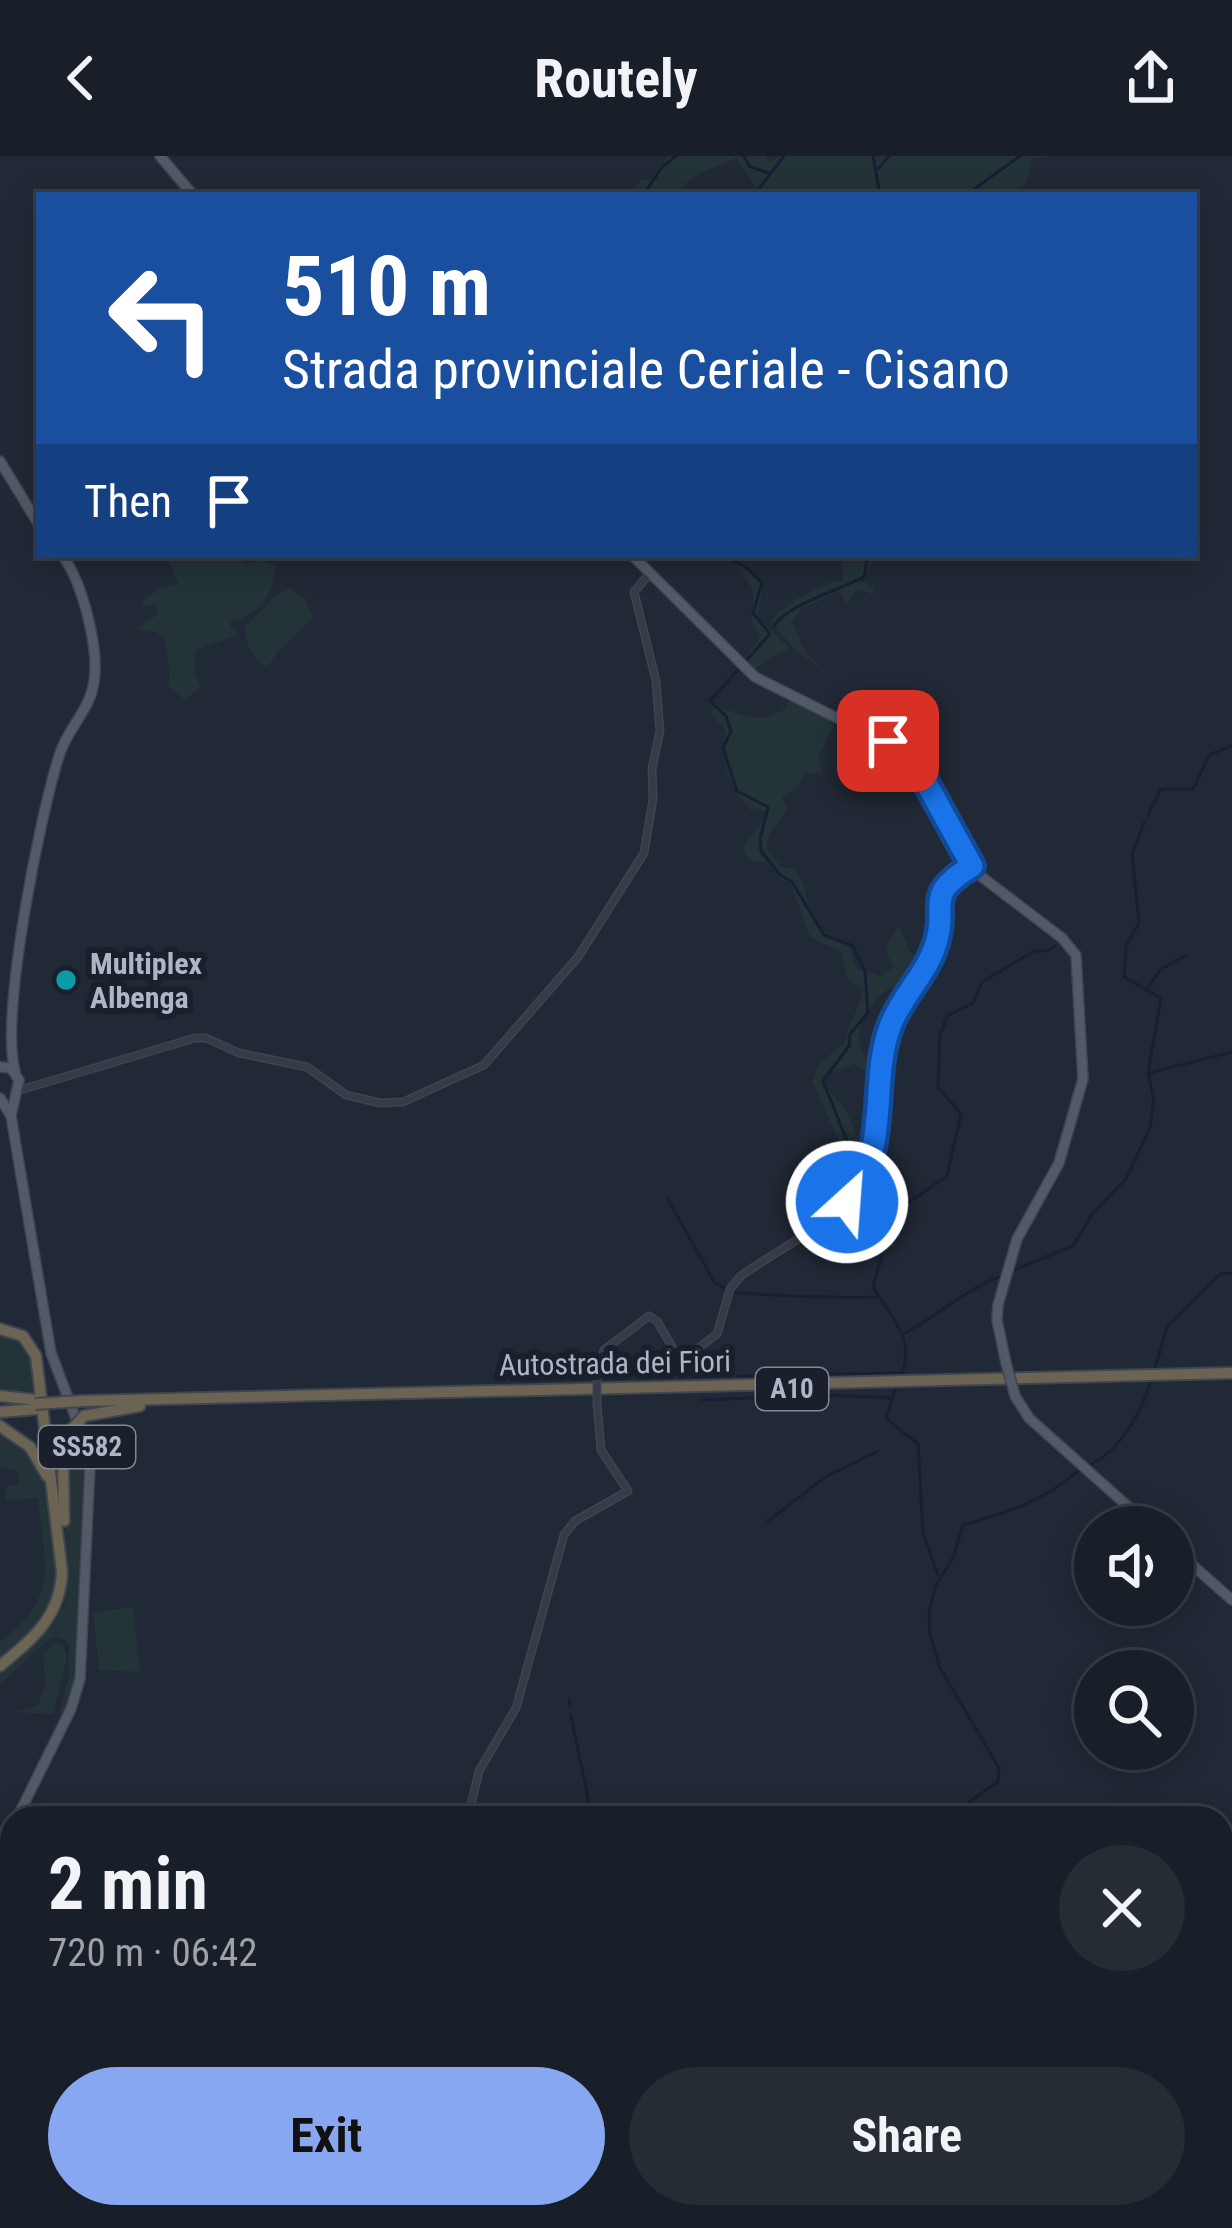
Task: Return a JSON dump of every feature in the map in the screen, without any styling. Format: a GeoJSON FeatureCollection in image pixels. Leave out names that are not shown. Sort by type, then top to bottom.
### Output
{"type":"FeatureCollection","features":[{"type":"Feature","properties":{"kind":"highway"},"geometry":{"type":"LineString","coordinates":[[0,1329],[19,1333],[34,1351],[61,1548]]}},
{"type":"Feature","properties":{"kind":"highway","name":"Autostrada dei Fiori"},"geometry":{"type":"LineString","coordinates":[[0,1409],[61,1402],[83,1408],[1232,1376]]}},
{"type":"Feature","properties":{"kind":"highway","name":"Autostrada dei Fiori"},"geometry":{"type":"LineString","coordinates":[[36,1404],[83,1408],[1232,1376]]}},
{"type":"Feature","properties":{"kind":"highway"},"geometry":{"type":"LineString","coordinates":[[0,1396],[36,1404]]}},
{"type":"Feature","properties":{"kind":"highway"},"geometry":{"type":"LineString","coordinates":[[0,1666],[34,1638],[51,1616],[62,1586],[63,1447],[83,1408]]}},
{"type":"Feature","properties":{"kind":"highway"},"geometry":{"type":"LineString","coordinates":[[0,1426],[35,1452],[56,1502]]}},
{"type":"Feature","properties":{"kind":"main road"},"geometry":{"type":"LineString","coordinates":[[160,156],[190,192]]}},
{"type":"Feature","properties":{"kind":"main road"},"geometry":{"type":"LineString","coordinates":[[0,461],[36,520]]}},
{"type":"Feature","properties":{"kind":"main road"},"geometry":{"type":"LineString","coordinates":[[16,1073],[0,1065],[9,1037],[23,913],[60,753],[94,682],[85,595],[64,558]]}},
{"type":"Feature","properties":{"kind":"main road"},"geometry":{"type":"LineString","coordinates":[[635,558],[755,677],[897,748],[930,786],[972,866],[1070,945],[1079,964],[1080,1093],[1059,1163],[1017,1239],[998,1305],[999,1336],[1024,1414],[1127,1506]]}},
{"type":"Feature","properties":{"kind":"main road"},"geometry":{"type":"LineString","coordinates":[[0,1050],[9,1037]]}},
{"type":"Feature","properties":{"kind":"main road"},"geometry":{"type":"LineString","coordinates":[[0,1097],[15,1093],[9,1037]]}},
{"type":"Feature","properties":{"kind":"main road","name":"SS582"},"geometry":{"type":"LineString","coordinates":[[15,1093],[11,1116],[51,1353],[88,1450],[89,1467],[80,1679],[71,1709],[22,1806]]}},
{"type":"Feature","properties":{"kind":"main road","name":"SS582"},"geometry":{"type":"LineString","coordinates":[[0,1097],[11,1116]]}},
{"type":"Feature","properties":{"kind":"main road"},"geometry":{"type":"LineString","coordinates":[[1194,1567],[1232,1600]]}},
{"type":"Feature","properties":{"kind":"street"},"geometry":{"type":"LineString","coordinates":[[169,167],[181,156]]}},
{"type":"Feature","properties":{"kind":"street"},"geometry":{"type":"LineString","coordinates":[[15,1093],[195,1038],[307,1067],[346,1095],[380,1103],[403,1102],[484,1065],[578,957],[644,853],[660,730],[658,695],[634,592],[650,573]]}},
{"type":"Feature","properties":{"kind":"street"},"geometry":{"type":"LineString","coordinates":[[471,1806],[479,1771],[516,1708],[564,1535],[575,1521],[628,1491],[601,1450],[597,1375],[604,1350],[649,1316],[657,1321],[678,1358],[685,1358],[717,1334],[729,1292],[741,1276],[826,1219],[852,1195],[877,1136],[892,1022],[936,946],[939,896],[972,866]]}},
{"type":"Feature","properties":{"kind":"street"},"geometry":{"type":"LineString","coordinates":[[16,1073],[44,1084]]}},
{"type":"Feature","properties":{"kind":"shaded area"},"geometry":{"type":"Polygon","coordinates":[[[669,156],[766,156],[768,162],[779,156],[1056,156],[1032,159],[1026,183],[1014,192],[756,192],[736,158],[697,176],[680,192],[634,192],[640,180],[658,179],[660,166],[669,156]]]}},
{"type":"Feature","properties":{"kind":"shaded area"},"geometry":{"type":"Polygon","coordinates":[[[167,558],[242,558],[244,565],[261,560],[275,566],[263,602],[230,622],[239,631],[235,636],[196,650],[195,675],[201,687],[185,700],[168,686],[164,638],[156,632],[135,630],[159,613],[155,605],[143,606],[143,601],[158,589],[178,584],[167,558]]]}},
{"type":"Feature","properties":{"kind":"shaded area"},"geometry":{"type":"Polygon","coordinates":[[[732,558],[760,579],[763,588],[757,616],[789,648],[754,671],[744,661],[760,637],[751,621],[754,591],[732,558]]]}},
{"type":"Feature","properties":{"kind":"shaded area"},"geometry":{"type":"Polygon","coordinates":[[[840,558],[875,558],[860,581],[874,587],[873,594],[856,590],[847,604],[840,592],[835,593],[802,608],[792,622],[805,651],[828,674],[795,650],[771,621],[806,594],[844,581],[840,558]]]}},
{"type":"Feature","properties":{"kind":"shaded area"},"geometry":{"type":"Polygon","coordinates":[[[291,588],[305,599],[313,618],[268,667],[250,651],[245,627],[277,594],[291,588]]]}},
{"type":"Feature","properties":{"kind":"shaded area"},"geometry":{"type":"Polygon","coordinates":[[[789,700],[835,723],[819,755],[822,773],[806,773],[797,789],[782,797],[788,809],[766,847],[782,868],[795,868],[815,921],[848,943],[859,968],[880,976],[893,968],[885,948],[898,925],[910,952],[924,960],[920,965],[906,965],[910,981],[906,987],[891,987],[876,999],[859,1029],[860,1048],[869,1063],[881,1063],[877,1079],[855,1064],[823,1078],[867,1151],[859,1160],[862,1169],[856,1179],[812,1081],[818,1066],[845,1041],[863,989],[847,979],[842,952],[810,937],[791,884],[767,863],[746,856],[743,847],[768,814],[757,808],[752,811],[738,795],[725,763],[726,731],[710,713],[716,706],[765,717],[785,709],[789,700]]]}},
{"type":"Feature","properties":{"kind":"shaded area"},"geometry":{"type":"Polygon","coordinates":[[[0,1331],[26,1347],[38,1397],[0,1393],[0,1331]]]}},
{"type":"Feature","properties":{"kind":"shaded area"},"geometry":{"type":"Polygon","coordinates":[[[0,1428],[22,1442],[44,1475],[57,1580],[43,1620],[0,1659],[0,1642],[33,1609],[40,1594],[45,1561],[38,1498],[6,1501],[6,1487],[18,1484],[19,1472],[0,1466],[0,1428]]]}},
{"type":"Feature","properties":{"kind":"shaded area"},"geometry":{"type":"Polygon","coordinates":[[[75,1428],[86,1460],[73,1696],[66,1714],[59,1712],[69,1676],[69,1645],[64,1640],[47,1641],[0,1685],[0,1674],[53,1625],[65,1603],[65,1452],[75,1428]]]}},
{"type":"Feature","properties":{"kind":"shaded area"},"geometry":{"type":"Polygon","coordinates":[[[133,1607],[140,1672],[99,1670],[93,1612],[133,1607]]]}},
{"type":"Feature","properties":{"kind":"shaded area"},"geometry":{"type":"Polygon","coordinates":[[[54,1643],[63,1646],[67,1657],[53,1714],[12,1712],[38,1706],[45,1684],[43,1655],[54,1643]]]}},
{"type":"Feature","properties":{"kind":"waterway"},"geometry":{"type":"LineString","coordinates":[[645,192],[676,156]]}},
{"type":"Feature","properties":{"kind":"waterway"},"geometry":{"type":"LineString","coordinates":[[744,156],[749,166],[768,173]]}},
{"type":"Feature","properties":{"kind":"waterway"},"geometry":{"type":"LineString","coordinates":[[756,192],[784,156]]}},
{"type":"Feature","properties":{"kind":"waterway"},"geometry":{"type":"LineString","coordinates":[[873,156],[879,192]]}},
{"type":"Feature","properties":{"kind":"waterway"},"geometry":{"type":"LineString","coordinates":[[879,168],[889,156]]}},
{"type":"Feature","properties":{"kind":"waterway"},"geometry":{"type":"LineString","coordinates":[[970,192],[1020,156]]}},
{"type":"Feature","properties":{"kind":"waterway"},"geometry":{"type":"LineString","coordinates":[[728,558],[762,583],[753,613],[770,634]]}},
{"type":"Feature","properties":{"kind":"waterway"},"geometry":{"type":"LineString","coordinates":[[775,625],[802,605],[864,577],[867,558]]}},
{"type":"Feature","properties":{"kind":"waterway"},"geometry":{"type":"LineString","coordinates":[[746,661],[768,636]]}},
{"type":"Feature","properties":{"kind":"waterway"},"geometry":{"type":"LineString","coordinates":[[739,669],[710,701],[726,716],[731,731],[723,748],[737,791],[768,807],[761,851],[792,882],[824,935],[853,946],[865,972],[868,1013],[823,1081],[859,1171]]}},
{"type":"Feature","properties":{"kind":"waterway"},"geometry":{"type":"LineString","coordinates":[[1148,815],[1161,789],[1193,789],[1209,755],[1232,746]]}},
{"type":"Feature","properties":{"kind":"waterway"},"geometry":{"type":"LineString","coordinates":[[1014,1270],[1073,1246],[1093,1213],[1126,1179],[1150,1128],[1154,1100],[1148,1073],[1161,998],[1124,977],[1126,946],[1139,923],[1132,855],[1144,823]]}},
{"type":"Feature","properties":{"kind":"waterway"},"geometry":{"type":"LineString","coordinates":[[888,1217],[947,1176],[961,1114],[938,1087],[940,1035],[947,1016],[973,1003],[982,982],[1034,951],[1055,946]]}},
{"type":"Feature","properties":{"kind":"waterway"},"geometry":{"type":"LineString","coordinates":[[1146,990],[1161,969],[1187,955]]}},
{"type":"Feature","properties":{"kind":"waterway"},"geometry":{"type":"LineString","coordinates":[[1149,1073],[1232,1052]]}},
{"type":"Feature","properties":{"kind":"waterway"},"geometry":{"type":"LineString","coordinates":[[864,1182],[869,1199],[891,1225],[873,1286],[903,1338],[901,1375]]}},
{"type":"Feature","properties":{"kind":"waterway"},"geometry":{"type":"LineString","coordinates":[[667,1198],[715,1283],[725,1288]]}},
{"type":"Feature","properties":{"kind":"waterway"},"geometry":{"type":"LineString","coordinates":[[1155,1368],[1167,1327],[1220,1274],[1232,1273]]}},
{"type":"Feature","properties":{"kind":"waterway"},"geometry":{"type":"LineString","coordinates":[[903,1334],[1001,1276]]}},
{"type":"Feature","properties":{"kind":"waterway"},"geometry":{"type":"LineString","coordinates":[[736,1293],[877,1297]]}},
{"type":"Feature","properties":{"kind":"waterway"},"geometry":{"type":"LineString","coordinates":[[738,1376],[902,1373]]}},
{"type":"Feature","properties":{"kind":"waterway"},"geometry":{"type":"LineString","coordinates":[[1090,1465],[1112,1450],[1129,1428],[1152,1377]]}},
{"type":"Feature","properties":{"kind":"waterway"},"geometry":{"type":"LineString","coordinates":[[895,1390],[886,1418],[918,1444],[923,1533],[938,1575]]}},
{"type":"Feature","properties":{"kind":"waterway"},"geometry":{"type":"LineString","coordinates":[[703,1400],[829,1395],[891,1398]]}},
{"type":"Feature","properties":{"kind":"waterway"},"geometry":{"type":"LineString","coordinates":[[768,1521],[825,1477],[876,1452]]}},
{"type":"Feature","properties":{"kind":"waterway"},"geometry":{"type":"LineString","coordinates":[[969,1806],[998,1782],[999,1768],[940,1668],[930,1635],[935,1587],[953,1558],[963,1525],[1040,1497],[1079,1470]]}},
{"type":"Feature","properties":{"kind":"waterway"},"geometry":{"type":"LineString","coordinates":[[569,1700],[570,1706]]}},
{"type":"Feature","properties":{"kind":"waterway"},"geometry":{"type":"LineString","coordinates":[[571,1716],[587,1806]]}},
{"type":"Feature","properties":{"kind":"place","name":"Multiplex Albenga"},"geometry":{"type":"Point","coordinates":[66,980]}},
{"type":"Feature","properties":{"kind":"route"},"geometry":{"type":"LineString","coordinates":[[847,1202],[877,1136],[892,1022],[936,946],[939,896],[972,866],[919,770],[888,741]]}}]}
